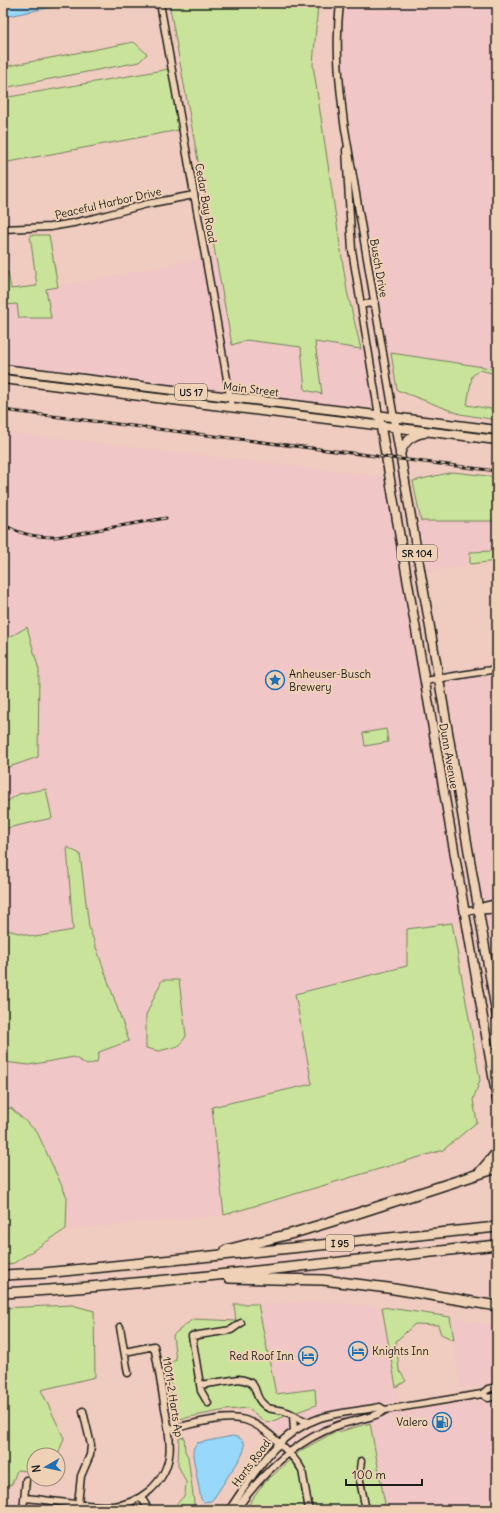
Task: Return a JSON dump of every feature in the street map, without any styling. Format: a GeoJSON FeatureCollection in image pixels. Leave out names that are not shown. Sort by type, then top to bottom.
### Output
{"type":"FeatureCollection","features":[{"type":"Feature","properties":{"kind":"highway"},"geometry":{"type":"LineString","coordinates":[[478,1175],[488,1165],[497,1150]]}},
{"type":"Feature","properties":{"kind":"highway"},"geometry":{"type":"LineString","coordinates":[[184,1259],[294,1233],[497,1168]]}},
{"type":"Feature","properties":{"kind":"highway","name":"I 95"},"geometry":{"type":"LineString","coordinates":[[3,1275],[44,1273],[497,1227]]}},
{"type":"Feature","properties":{"kind":"highway","name":"I 95"},"geometry":{"type":"LineString","coordinates":[[3,1293],[56,1290],[192,1277],[497,1244]]}},
{"type":"Feature","properties":{"kind":"highway"},"geometry":{"type":"LineString","coordinates":[[192,1277],[323,1280],[395,1289],[497,1306]]}},
{"type":"Feature","properties":{"kind":"main road","name":"Main Street"},"geometry":{"type":"LineString","coordinates":[[3,370],[65,376],[497,430]]}},
{"type":"Feature","properties":{"kind":"main road","name":"Main Street"},"geometry":{"type":"LineString","coordinates":[[3,379],[497,440]]}},
{"type":"Feature","properties":{"kind":"main road","name":"Dunn Avenue"},"geometry":{"type":"LineString","coordinates":[[379,416],[465,912],[493,1053],[492,1066],[497,1099]]}},
{"type":"Feature","properties":{"kind":"main road","name":"Dunn Avenue"},"geometry":{"type":"LineString","coordinates":[[394,418],[497,1017]]}},
{"type":"Feature","properties":{"kind":"main road"},"geometry":{"type":"LineString","coordinates":[[400,455],[403,446],[410,438],[418,434],[430,432]]}},
{"type":"Feature","properties":{"kind":"street","name":"Cedar Bay Road"},"geometry":{"type":"LineString","coordinates":[[160,3],[232,407]]}},
{"type":"Feature","properties":{"kind":"street","name":"Busch Drive"},"geometry":{"type":"LineString","coordinates":[[340,3],[337,30],[337,67],[344,123],[394,418]]}},
{"type":"Feature","properties":{"kind":"street","name":"Busch Drive"},"geometry":{"type":"LineString","coordinates":[[344,123],[352,250],[379,416]]}},
{"type":"Feature","properties":{"kind":"street","name":"Peaceful Harbor Drive"},"geometry":{"type":"LineString","coordinates":[[3,229],[30,229],[73,223],[147,204],[194,195]]}},
{"type":"Feature","properties":{"kind":"street"},"geometry":{"type":"LineString","coordinates":[[361,305],[375,302]]}},
{"type":"Feature","properties":{"kind":"street"},"geometry":{"type":"LineString","coordinates":[[63,386],[65,376]]}},
{"type":"Feature","properties":{"kind":"street"},"geometry":{"type":"LineString","coordinates":[[425,681],[497,669]]}},
{"type":"Feature","properties":{"kind":"street"},"geometry":{"type":"LineString","coordinates":[[465,912],[497,903]]}},
{"type":"Feature","properties":{"kind":"street"},"geometry":{"type":"LineString","coordinates":[[478,909],[485,911],[497,909]]}},
{"type":"Feature","properties":{"kind":"street"},"geometry":{"type":"LineString","coordinates":[[208,1403],[204,1398],[200,1385],[192,1336],[231,1330],[241,1323]]}},
{"type":"Feature","properties":{"kind":"street"},"geometry":{"type":"LineString","coordinates":[[120,1327],[128,1373]]}},
{"type":"Feature","properties":{"kind":"street","name":"11011-2 Harts Ap"},"geometry":{"type":"LineString","coordinates":[[24,1498],[99,1508],[122,1504],[141,1497],[153,1487],[164,1472],[170,1456],[170,1429],[154,1346],[125,1352]]}},
{"type":"Feature","properties":{"kind":"street"},"geometry":{"type":"LineString","coordinates":[[200,1385],[239,1379],[244,1380],[250,1382],[254,1386],[262,1404],[267,1408],[287,1412],[304,1421],[311,1422]]}},
{"type":"Feature","properties":{"kind":"street","name":"Harts Road"},"geometry":{"type":"LineString","coordinates":[[236,1510],[269,1469],[300,1444],[325,1431],[352,1421],[381,1414],[385,1410],[482,1394],[488,1389],[497,1387]]}},
{"type":"Feature","properties":{"kind":"street","name":"Harts Road"},"geometry":{"type":"LineString","coordinates":[[482,1394],[488,1398],[497,1396]]}},
{"type":"Feature","properties":{"kind":"street","name":"Harts Road"},"geometry":{"type":"LineString","coordinates":[[229,1510],[270,1452],[294,1431],[320,1418],[333,1415],[380,1407],[385,1410]]}},
{"type":"Feature","properties":{"kind":"street"},"geometry":{"type":"LineString","coordinates":[[78,1504],[81,1476],[90,1455],[91,1445],[83,1411]]}},
{"type":"Feature","properties":{"kind":"street"},"geometry":{"type":"LineString","coordinates":[[293,1415],[294,1431]]}},
{"type":"Feature","properties":{"kind":"street"},"geometry":{"type":"LineString","coordinates":[[170,1429],[221,1419],[240,1419],[253,1423],[279,1443],[299,1464],[302,1470],[309,1510]]}},
{"type":"Feature","properties":{"kind":"street"},"geometry":{"type":"LineString","coordinates":[[361,1461],[359,1476],[366,1510]]}},
{"type":"Feature","properties":{"kind":"street"},"geometry":{"type":"LineString","coordinates":[[23,1510],[26,1480]]}},
{"type":"Feature","properties":{"kind":"street"},"geometry":{"type":"LineString","coordinates":[[141,1497],[149,1510]]}},
{"type":"Feature","properties":{"kind":"shaded area"},"geometry":{"type":"Polygon","coordinates":[[[344,3],[497,3],[497,369],[386,352],[346,104],[342,66],[341,31],[344,3]]]}},
{"type":"Feature","properties":{"kind":"shaded area"},"geometry":{"type":"Polygon","coordinates":[[[215,255],[232,345],[246,340],[301,347],[305,390],[321,394],[315,342],[365,350],[371,395],[370,403],[361,408],[232,394],[3,365],[3,305],[17,304],[50,318],[46,288],[99,279],[215,255]]]}},
{"type":"Feature","properties":{"kind":"shaded area","name":"Anheuser-Busch Brewery"},"geometry":{"type":"Polygon","coordinates":[[[3,432],[386,477],[463,923],[452,923],[407,966],[295,994],[312,1084],[213,1107],[224,1215],[66,1229],[67,1197],[37,1132],[11,1108],[3,1109],[3,1062],[29,1065],[99,1052],[129,1041],[89,927],[80,854],[67,847],[73,930],[35,937],[3,929],[3,829],[52,818],[19,794],[3,804],[3,769],[38,756],[27,627],[3,641],[3,569],[9,563],[3,557],[3,432]]]}},
{"type":"Feature","properties":{"kind":"shaded area"},"geometry":{"type":"Polygon","coordinates":[[[496,521],[497,546],[493,551],[470,552],[470,564],[424,572],[415,522],[496,521]]]}},
{"type":"Feature","properties":{"kind":"shaded area"},"geometry":{"type":"Polygon","coordinates":[[[497,663],[497,993],[441,673],[497,663]]]}},
{"type":"Feature","properties":{"kind":"shaded area"},"geometry":{"type":"Polygon","coordinates":[[[324,1302],[382,1307],[398,1401],[323,1415],[302,1423],[284,1434],[267,1423],[316,1405],[315,1389],[276,1394],[258,1304],[324,1302]]]}},
{"type":"Feature","properties":{"kind":"shaded area"},"geometry":{"type":"Polygon","coordinates":[[[450,1317],[497,1326],[497,1383],[461,1389],[450,1317]]]}},
{"type":"Feature","properties":{"kind":"shaded area"},"geometry":{"type":"Polygon","coordinates":[[[497,1400],[497,1510],[386,1510],[369,1418],[464,1402],[478,1403],[497,1400]]]}},
{"type":"Feature","properties":{"kind":"green space"},"geometry":{"type":"Polygon","coordinates":[[[169,3],[318,3],[313,65],[347,291],[361,349],[315,342],[322,394],[305,390],[301,347],[246,340],[232,345],[169,3]]]}},
{"type":"Feature","properties":{"kind":"green space"},"geometry":{"type":"Polygon","coordinates":[[[134,42],[147,54],[139,62],[3,88],[3,67],[134,42]]]}},
{"type":"Feature","properties":{"kind":"green space"},"geometry":{"type":"Polygon","coordinates":[[[169,69],[179,130],[3,163],[3,98],[169,69]]]}},
{"type":"Feature","properties":{"kind":"green space"},"geometry":{"type":"Polygon","coordinates":[[[30,235],[49,235],[58,287],[46,289],[51,318],[19,318],[17,304],[3,305],[3,272],[8,272],[11,289],[37,286],[30,235]]]}},
{"type":"Feature","properties":{"kind":"green space"},"geometry":{"type":"Polygon","coordinates":[[[391,353],[497,369],[497,374],[479,370],[472,376],[467,405],[497,410],[497,420],[460,414],[397,390],[391,353]]]}},
{"type":"Feature","properties":{"kind":"green space"},"geometry":{"type":"Polygon","coordinates":[[[453,472],[497,477],[497,524],[496,521],[421,521],[413,481],[453,472]]]}},
{"type":"Feature","properties":{"kind":"green space"},"geometry":{"type":"Polygon","coordinates":[[[497,546],[497,561],[470,564],[470,552],[493,551],[497,546]]]}},
{"type":"Feature","properties":{"kind":"green space"},"geometry":{"type":"Polygon","coordinates":[[[27,627],[39,670],[38,757],[3,769],[3,641],[27,627]]]}},
{"type":"Feature","properties":{"kind":"green space"},"geometry":{"type":"Polygon","coordinates":[[[386,729],[388,742],[365,746],[363,733],[386,729]]]}},
{"type":"Feature","properties":{"kind":"green space"},"geometry":{"type":"Polygon","coordinates":[[[46,789],[52,818],[3,829],[3,804],[19,794],[46,789]]]}},
{"type":"Feature","properties":{"kind":"green space"},"geometry":{"type":"Polygon","coordinates":[[[67,847],[80,854],[89,927],[129,1041],[99,1052],[97,1062],[87,1065],[74,1057],[29,1065],[4,1062],[3,929],[35,937],[73,930],[67,847]]]}},
{"type":"Feature","properties":{"kind":"green space"},"geometry":{"type":"Polygon","coordinates":[[[452,923],[480,1080],[473,1100],[477,1122],[443,1150],[224,1215],[212,1107],[312,1084],[295,994],[407,966],[407,929],[452,923]]]}},
{"type":"Feature","properties":{"kind":"green space"},"geometry":{"type":"Polygon","coordinates":[[[162,980],[179,980],[186,1036],[179,1046],[159,1051],[146,1048],[146,1015],[162,980]]]}},
{"type":"Feature","properties":{"kind":"green space"},"geometry":{"type":"Polygon","coordinates":[[[11,1108],[37,1132],[67,1197],[66,1229],[14,1263],[3,1266],[3,1109],[11,1108]]]}},
{"type":"Feature","properties":{"kind":"green space"},"geometry":{"type":"Polygon","coordinates":[[[234,1304],[258,1304],[276,1394],[315,1389],[316,1405],[267,1423],[248,1408],[226,1410],[179,1419],[174,1412],[167,1365],[176,1360],[173,1335],[193,1319],[236,1321],[234,1304]]]}},
{"type":"Feature","properties":{"kind":"green space"},"geometry":{"type":"Polygon","coordinates":[[[72,1305],[94,1311],[95,1377],[41,1390],[64,1438],[61,1447],[26,1447],[26,1471],[17,1470],[12,1484],[3,1487],[3,1308],[72,1305]]]}},
{"type":"Feature","properties":{"kind":"green space"},"geometry":{"type":"Polygon","coordinates":[[[382,1307],[450,1317],[454,1340],[441,1334],[438,1325],[415,1324],[396,1341],[399,1370],[406,1381],[396,1387],[382,1307]]]}},
{"type":"Feature","properties":{"kind":"green space"},"geometry":{"type":"Polygon","coordinates":[[[370,1423],[386,1510],[245,1510],[264,1483],[300,1451],[331,1434],[370,1423]]]}},
{"type":"Feature","properties":{"kind":"green space"},"geometry":{"type":"Polygon","coordinates":[[[184,1437],[195,1510],[171,1510],[185,1495],[186,1482],[178,1465],[179,1438],[184,1437]]]}},
{"type":"Feature","properties":{"kind":"water"},"geometry":{"type":"Polygon","coordinates":[[[3,3],[72,3],[3,17],[3,3]]]}},
{"type":"Feature","properties":{"kind":"water"},"geometry":{"type":"Polygon","coordinates":[[[233,1436],[240,1438],[244,1442],[243,1452],[237,1464],[214,1498],[211,1501],[204,1502],[201,1499],[193,1456],[194,1448],[197,1443],[233,1436]]]}},
{"type":"Feature","properties":{"kind":"railway"},"geometry":{"type":"LineString","coordinates":[[3,410],[497,471]]}},
{"type":"Feature","properties":{"kind":"railway"},"geometry":{"type":"LineString","coordinates":[[3,524],[16,531],[29,535],[56,537],[166,518]]}},
{"type":"Feature","properties":{"kind":"place","name":"Anheuser-Busch Brewery"},"geometry":{"type":"Point","coordinates":[275,680]}},
{"type":"Feature","properties":{"kind":"place","name":"Knights Inn"},"geometry":{"type":"Point","coordinates":[358,1351]}},
{"type":"Feature","properties":{"kind":"place","name":"Red Roof Inn"},"geometry":{"type":"Point","coordinates":[308,1356]}},
{"type":"Feature","properties":{"kind":"place","name":"Valero"},"geometry":{"type":"Point","coordinates":[442,1422]}}]}
